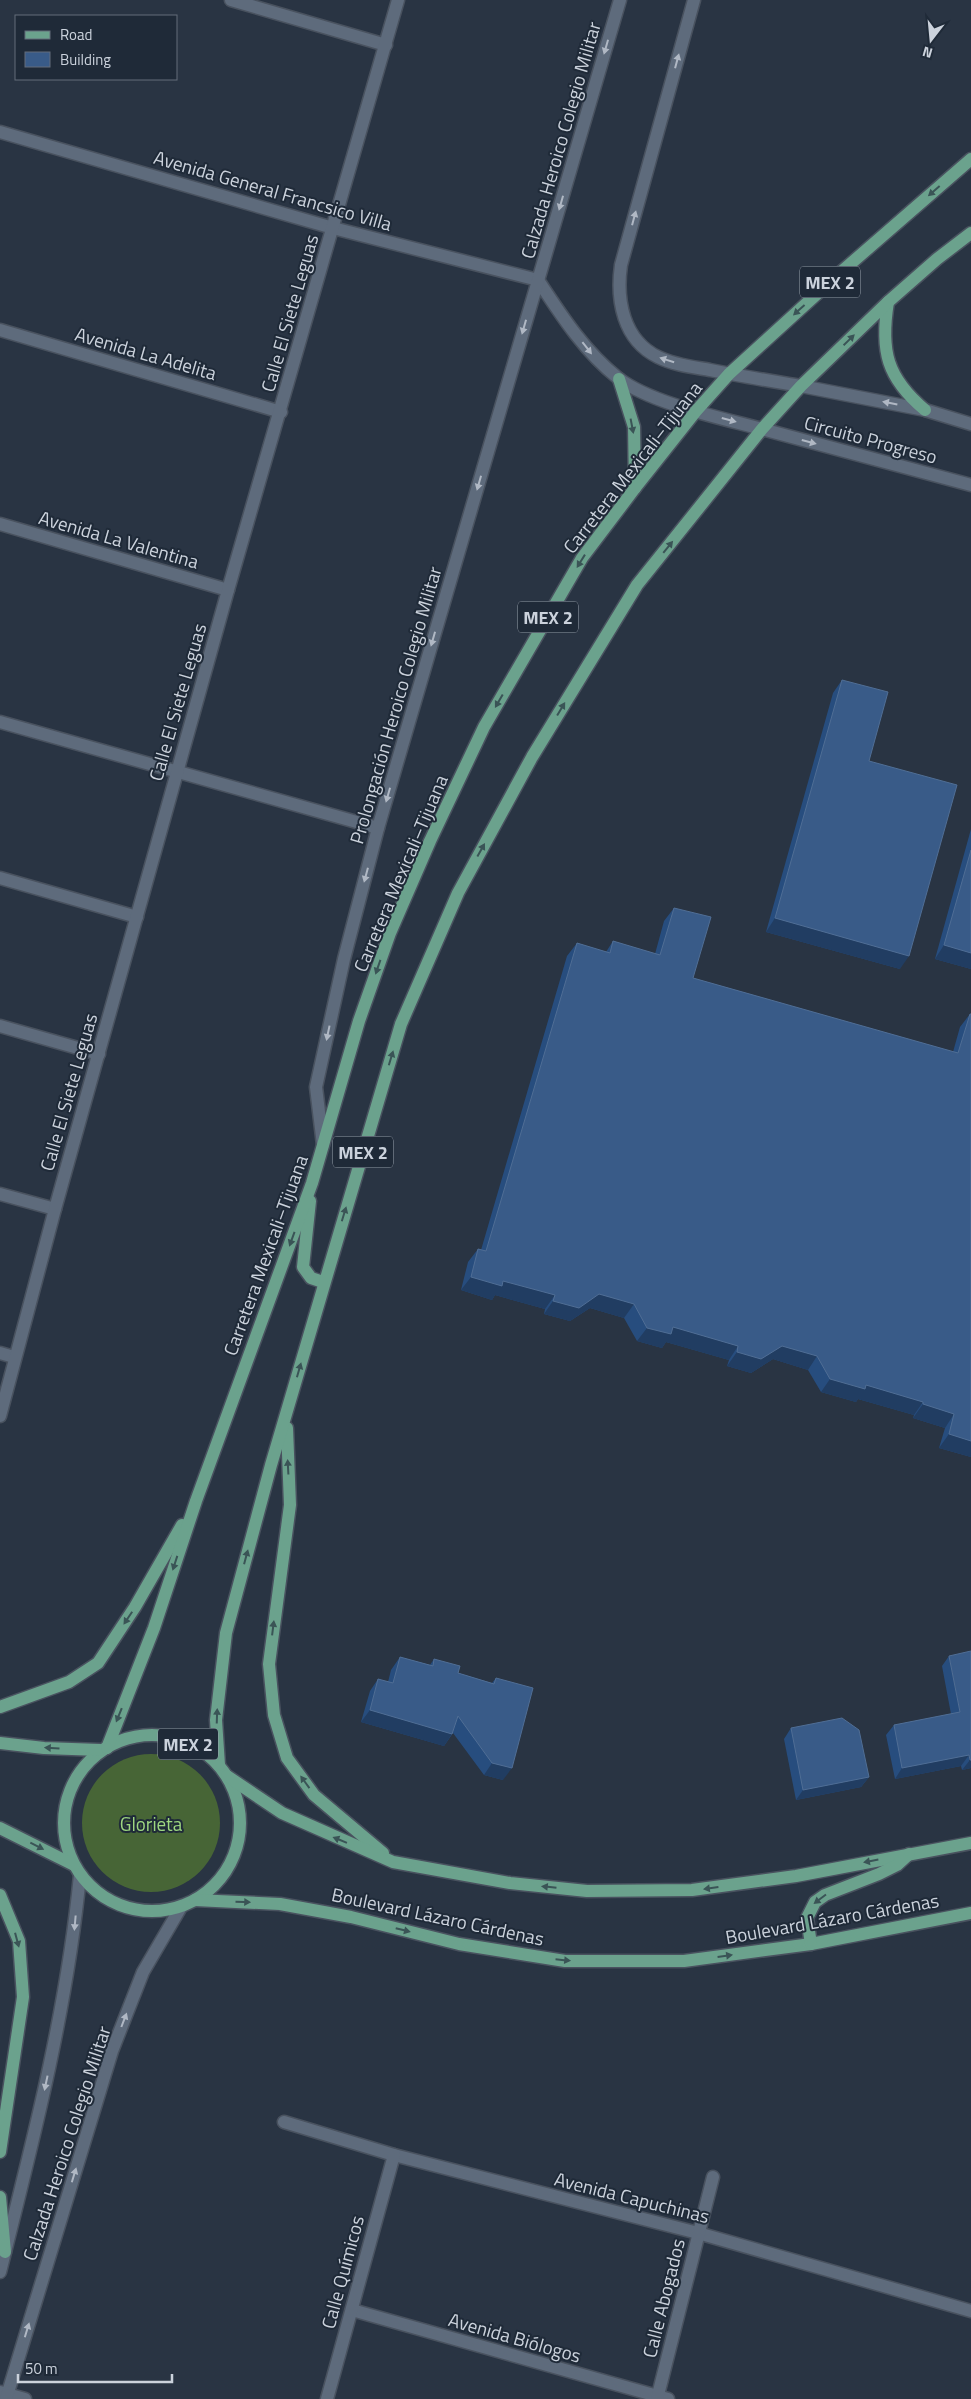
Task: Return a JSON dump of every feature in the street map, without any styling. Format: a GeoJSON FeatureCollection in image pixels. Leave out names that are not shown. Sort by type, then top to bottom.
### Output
{"type":"FeatureCollection","features":[{"type":"Feature","properties":{"kind":"main road","name":"Carretera Mexicali–Tijuana"},"geometry":{"type":"LineString","coordinates":[[196,1500],[312,1184],[360,1021],[390,933],[434,832],[484,728],[577,567],[635,488],[696,411],[729,374],[841,272],[971,159]]}},
{"type":"Feature","properties":{"kind":"main road","name":"MEX 2"},"geometry":{"type":"LineString","coordinates":[[219,1765],[216,1720],[226,1633],[324,1282],[401,1024],[458,893],[532,757],[637,584],[762,429],[801,386],[888,302],[937,259],[971,233]]}},
{"type":"Feature","properties":{"kind":"main road"},"geometry":{"type":"LineString","coordinates":[[888,302],[884,326],[892,373],[906,394],[925,410]]}},
{"type":"Feature","properties":{"kind":"main road"},"geometry":{"type":"LineString","coordinates":[[619,379],[634,428],[635,488]]}},
{"type":"Feature","properties":{"kind":"main road"},"geometry":{"type":"LineString","coordinates":[[312,1184],[303,1267],[312,1278],[324,1282]]}},
{"type":"Feature","properties":{"kind":"main road"},"geometry":{"type":"LineString","coordinates":[[286,1417],[290,1505],[269,1664],[274,1715],[287,1758],[314,1795],[393,1862]]}},
{"type":"Feature","properties":{"kind":"main road","name":"MEX 2"},"geometry":{"type":"LineString","coordinates":[[0,1707],[69,1682],[98,1663],[135,1607],[196,1500]]}},
{"type":"Feature","properties":{"kind":"main road"},"geometry":{"type":"LineString","coordinates":[[0,1743],[44,1748],[103,1749],[154,1628],[196,1500]]}},
{"type":"Feature","properties":{"kind":"main road","name":"MEX 2"},"geometry":{"type":"LineString","coordinates":[[153,1735],[169,1738],[199,1749],[219,1765],[227,1776],[239,1812],[240,1833],[235,1853],[212,1888],[195,1900],[181,1906],[158,1911],[136,1910],[114,1903],[95,1891],[77,1870],[65,1842],[63,1818],[68,1794],[79,1773],[103,1749],[129,1738],[153,1735]]}},
{"type":"Feature","properties":{"kind":"main road"},"geometry":{"type":"LineString","coordinates":[[227,1776],[282,1813],[393,1862],[510,1883],[587,1891],[692,1890],[796,1876],[971,1843]]}},
{"type":"Feature","properties":{"kind":"main road","name":"MEX 2"},"geometry":{"type":"LineString","coordinates":[[0,1828],[77,1870]]}},
{"type":"Feature","properties":{"kind":"main road"},"geometry":{"type":"LineString","coordinates":[[810,1944],[807,1918],[815,1902],[825,1895],[880,1874],[897,1865],[909,1854]]}},
{"type":"Feature","properties":{"kind":"main road"},"geometry":{"type":"LineString","coordinates":[[0,1895],[19,1941],[23,1997],[0,2152]]}},
{"type":"Feature","properties":{"kind":"main road","name":"Boulevard Lázaro Cárdenas"},"geometry":{"type":"LineString","coordinates":[[195,1900],[280,1904],[351,1917],[459,1944],[564,1961],[684,1961],[810,1944],[971,1913]]}},
{"type":"Feature","properties":{"kind":"main road"},"geometry":{"type":"LineString","coordinates":[[0,2197],[5,2252]]}},
{"type":"Feature","properties":{"kind":"street"},"geometry":{"type":"LineString","coordinates":[[230,0],[386,44]]}},
{"type":"Feature","properties":{"kind":"street","name":"Calle El Siete Leguas"},"geometry":{"type":"LineString","coordinates":[[0,1416],[14,1357],[228,590],[281,412],[398,0]]}},
{"type":"Feature","properties":{"kind":"street","name":"Calzada Heroico Colegio Militar"},"geometry":{"type":"LineString","coordinates":[[620,0],[538,280],[563,318],[594,357],[619,379],[655,397],[696,411],[762,429]]}},
{"type":"Feature","properties":{"kind":"street"},"geometry":{"type":"LineString","coordinates":[[694,0],[624,255],[618,284],[621,308],[627,328],[642,345],[658,357],[729,374],[801,386]]}},
{"type":"Feature","properties":{"kind":"street","name":"Avenida General Francsico Villa"},"geometry":{"type":"LineString","coordinates":[[0,132],[333,228],[538,280]]}},
{"type":"Feature","properties":{"kind":"street","name":"Prolongación Heroico Colegio Militar"},"geometry":{"type":"LineString","coordinates":[[323,1146],[316,1087],[344,958],[378,828],[538,280]]}},
{"type":"Feature","properties":{"kind":"street","name":"Avenida La Adelita"},"geometry":{"type":"LineString","coordinates":[[0,330],[281,412]]}},
{"type":"Feature","properties":{"kind":"street","name":"Circuito Progreso"},"geometry":{"type":"LineString","coordinates":[[801,386],[925,410],[971,424]]}},
{"type":"Feature","properties":{"kind":"street","name":"Circuito Progreso"},"geometry":{"type":"LineString","coordinates":[[762,429],[971,485]]}},
{"type":"Feature","properties":{"kind":"street","name":"Avenida La Valentina"},"geometry":{"type":"LineString","coordinates":[[0,524],[228,590]]}},
{"type":"Feature","properties":{"kind":"street"},"geometry":{"type":"LineString","coordinates":[[0,722],[378,828]]}},
{"type":"Feature","properties":{"kind":"street"},"geometry":{"type":"LineString","coordinates":[[0,878],[137,917]]}},
{"type":"Feature","properties":{"kind":"street"},"geometry":{"type":"LineString","coordinates":[[0,1026],[99,1054]]}},
{"type":"Feature","properties":{"kind":"street"},"geometry":{"type":"LineString","coordinates":[[0,1194],[55,1209]]}},
{"type":"Feature","properties":{"kind":"street"},"geometry":{"type":"LineString","coordinates":[[0,1353],[14,1357]]}},
{"type":"Feature","properties":{"kind":"street","name":"Calzada Heroico Colegio Militar"},"geometry":{"type":"LineString","coordinates":[[0,2272],[41,2108],[56,2033],[74,1939],[77,1870]]}},
{"type":"Feature","properties":{"kind":"street","name":"Calzada Heroico Colegio Militar"},"geometry":{"type":"LineString","coordinates":[[4,2395],[112,2051],[143,1972],[181,1906]]}},
{"type":"Feature","properties":{"kind":"street","name":"Avenida Capuchinas"},"geometry":{"type":"LineString","coordinates":[[284,2122],[394,2156],[698,2233],[971,2311]]}},
{"type":"Feature","properties":{"kind":"street","name":"Calle Químicos"},"geometry":{"type":"LineString","coordinates":[[327,2399],[394,2156]]}},
{"type":"Feature","properties":{"kind":"street","name":"Calle Abogados"},"geometry":{"type":"LineString","coordinates":[[661,2398],[698,2233],[713,2177]]}},
{"type":"Feature","properties":{"kind":"street","name":"Avenida Biólogos"},"geometry":{"type":"LineString","coordinates":[[352,2310],[661,2398]]}},
{"type":"Feature","properties":{"kind":"street"},"geometry":{"type":"LineString","coordinates":[[4,2395],[25,2399]]}},
{"type":"Feature","properties":{"kind":"green space","name":"Glorieta"},"geometry":{"type":"Polygon","coordinates":[[[151,1754],[165,1755],[178,1759],[190,1765],[200,1774],[209,1784],[215,1796],[219,1809],[219,1837],[215,1850],[209,1862],[200,1872],[190,1881],[178,1887],[165,1891],[151,1892],[137,1891],[124,1887],[112,1881],[102,1872],[93,1862],[87,1850],[83,1837],[82,1823],[83,1809],[87,1796],[93,1784],[102,1774],[112,1765],[124,1759],[137,1755],[151,1754]]]}},
{"type":"Feature","properties":{"kind":"building"},"geometry":{"type":"Polygon","coordinates":[[[842,680],[888,692],[869,761],[957,785],[909,956],[775,918],[842,680]]]}},
{"type":"Feature","properties":{"kind":"building"},"geometry":{"type":"Polygon","coordinates":[[[971,850],[971,953],[944,945],[971,850]]]}},
{"type":"Feature","properties":{"kind":"building"},"geometry":{"type":"Polygon","coordinates":[[[674,908],[711,917],[693,978],[958,1053],[971,1014],[971,1441],[949,1434],[954,1414],[923,1404],[923,1402],[866,1385],[865,1389],[830,1379],[817,1356],[782,1346],[761,1359],[737,1352],[738,1346],[673,1327],[671,1334],[647,1328],[634,1304],[599,1294],[579,1308],[553,1301],[555,1295],[503,1281],[502,1286],[471,1277],[478,1249],[486,1251],[577,943],[610,953],[613,941],[660,955],[674,908]]]}},
{"type":"Feature","properties":{"kind":"building"},"geometry":{"type":"Polygon","coordinates":[[[971,1651],[971,1760],[969,1755],[902,1768],[894,1725],[960,1712],[949,1656],[971,1651]]]}},
{"type":"Feature","properties":{"kind":"building"},"geometry":{"type":"Polygon","coordinates":[[[400,1657],[433,1666],[434,1659],[460,1666],[458,1673],[494,1684],[496,1678],[533,1688],[512,1768],[492,1763],[458,1716],[452,1734],[370,1710],[378,1679],[393,1683],[400,1657]]]}},
{"type":"Feature","properties":{"kind":"building"},"geometry":{"type":"Polygon","coordinates":[[[842,1718],[859,1730],[869,1777],[803,1790],[791,1728],[842,1718]]]}}]}
